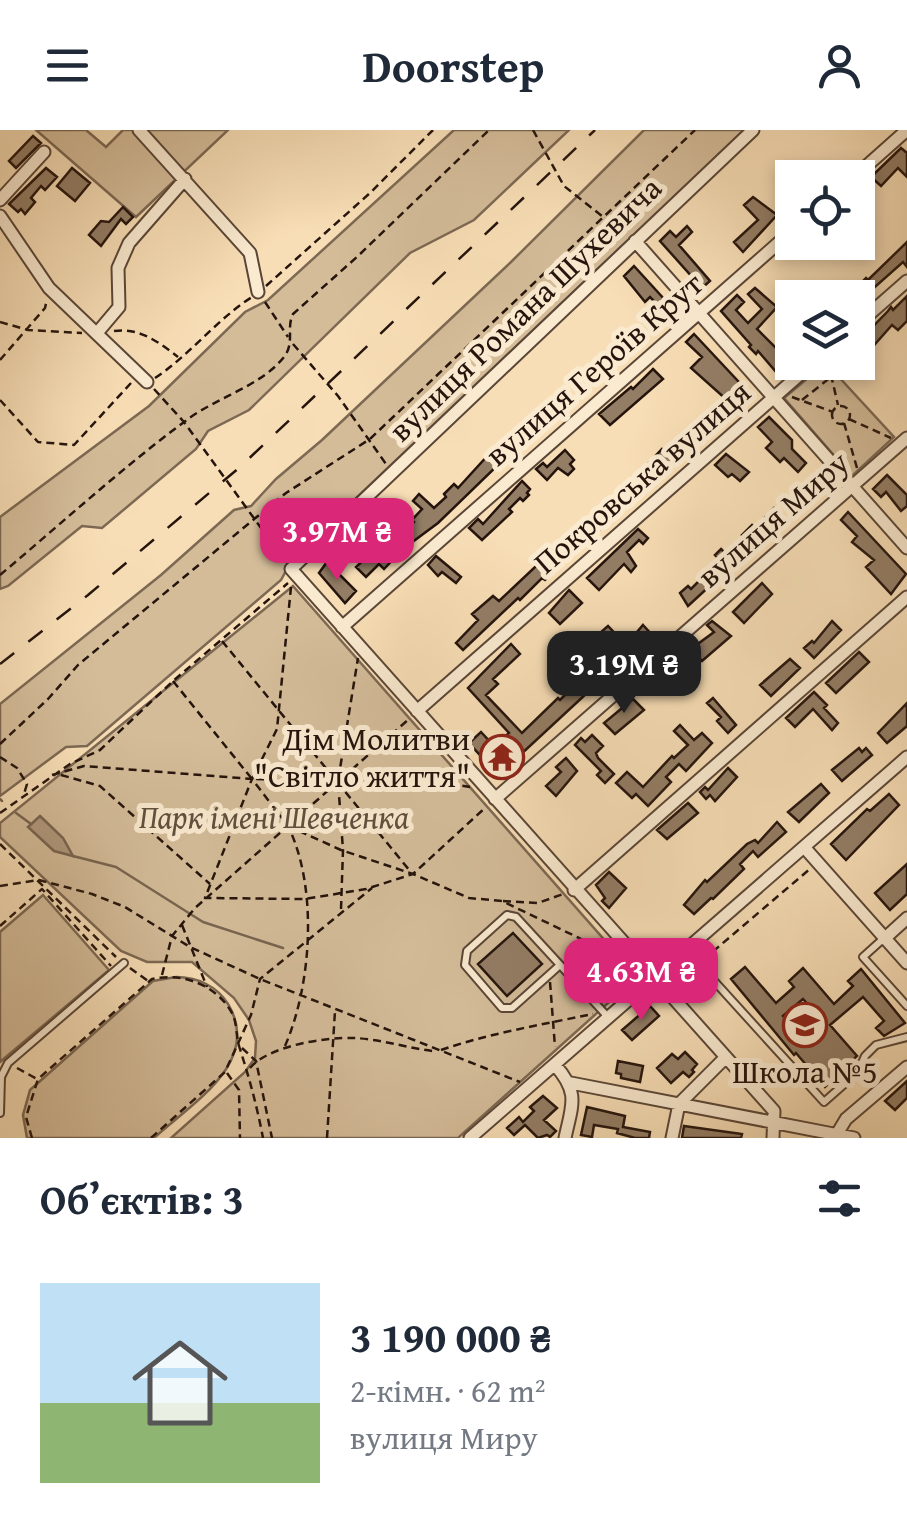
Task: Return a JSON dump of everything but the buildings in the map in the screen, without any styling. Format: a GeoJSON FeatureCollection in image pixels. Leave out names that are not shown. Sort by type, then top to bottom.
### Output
{"type":"FeatureCollection","features":[{"type":"Feature","properties":{"kind":"street"},"geometry":{"type":"LineString","coordinates":[[138,130],[250,254],[258,292]]}},
{"type":"Feature","properties":{"kind":"street","name":"вулиця Романа Шухевича"},"geometry":{"type":"LineString","coordinates":[[291,569],[753,130]]}},
{"type":"Feature","properties":{"kind":"street"},"geometry":{"type":"LineString","coordinates":[[873,160],[906,130]]}},
{"type":"Feature","properties":{"kind":"street"},"geometry":{"type":"LineString","coordinates":[[0,200],[44,152]]}},
{"type":"Feature","properties":{"kind":"street"},"geometry":{"type":"LineString","coordinates":[[97,333],[119,307],[118,268],[130,243],[185,179]]}},
{"type":"Feature","properties":{"kind":"street"},"geometry":{"type":"LineString","coordinates":[[0,216],[49,288],[143,378]]}},
{"type":"Feature","properties":{"kind":"street"},"geometry":{"type":"LineString","coordinates":[[635,241],[856,482],[907,548]]}},
{"type":"Feature","properties":{"kind":"street","name":"вулиця Героїв Крут"},"geometry":{"type":"LineString","coordinates":[[342,626],[775,246]]}},
{"type":"Feature","properties":{"kind":"street"},"geometry":{"type":"LineString","coordinates":[[875,309],[907,280]]}},
{"type":"Feature","properties":{"kind":"street","name":"Покровська вулиця"},"geometry":{"type":"LineString","coordinates":[[417,712],[793,380]]}},
{"type":"Feature","properties":{"kind":"street","name":"вулиця Миру"},"geometry":{"type":"LineString","coordinates":[[491,794],[904,440]]}},
{"type":"Feature","properties":{"kind":"street"},"geometry":{"type":"LineString","coordinates":[[291,569],[774,1111],[773,1138]]}},
{"type":"Feature","properties":{"kind":"street"},"geometry":{"type":"LineString","coordinates":[[574,890],[907,597]]}},
{"type":"Feature","properties":{"kind":"street"},"geometry":{"type":"LineString","coordinates":[[470,1138],[907,757]]}},
{"type":"Feature","properties":{"kind":"street"},"geometry":{"type":"LineString","coordinates":[[804,847],[907,964]]}},
{"type":"Feature","properties":{"kind":"street"},"geometry":{"type":"LineString","coordinates":[[884,938],[907,918]]}},
{"type":"Feature","properties":{"kind":"street"},"geometry":{"type":"LineString","coordinates":[[672,1138],[678,1104],[726,1057]]}},
{"type":"Feature","properties":{"kind":"street"},"geometry":{"type":"LineString","coordinates":[[556,1066],[571,1082],[854,1138]]}},
{"type":"Feature","properties":{"kind":"street"},"geometry":{"type":"LineString","coordinates":[[837,1134],[846,1119],[907,1067]]}},
{"type":"Feature","properties":{"kind":"street"},"geometry":{"type":"LineString","coordinates":[[565,1138],[573,1097],[571,1082]]}},
{"type":"Feature","properties":{"kind":"lane"},"geometry":{"type":"LineString","coordinates":[[560,965],[512,1008],[502,1008],[465,965],[468,951],[507,915],[516,917],[609,1018]]}},
{"type":"Feature","properties":{"kind":"lane"},"geometry":{"type":"LineString","coordinates":[[884,938],[863,957],[907,1006]]}},
{"type":"Feature","properties":{"kind":"lane"},"geometry":{"type":"LineString","coordinates":[[686,950],[824,1102],[858,1072],[865,1056],[876,1045],[907,1037]]}},
{"type":"Feature","properties":{"kind":"lane"},"geometry":{"type":"LineString","coordinates":[[0,1113],[1,1077],[8,1063],[124,963]]}},
{"type":"Feature","properties":{"kind":"path"},"geometry":{"type":"LineString","coordinates":[[0,400],[38,442],[74,445],[143,378],[168,369],[226,313],[258,292],[370,193],[433,130]]}},
{"type":"Feature","properties":{"kind":"path"},"geometry":{"type":"LineString","coordinates":[[0,575],[184,422],[282,360],[291,342],[288,323],[294,314],[489,130]]}},
{"type":"Feature","properties":{"kind":"path"},"geometry":{"type":"LineString","coordinates":[[533,130],[564,186],[635,241]]}},
{"type":"Feature","properties":{"kind":"path"},"geometry":{"type":"LineString","coordinates":[[0,744],[78,665],[253,520],[286,493],[370,439],[695,130]]}},
{"type":"Feature","properties":{"kind":"path"},"geometry":{"type":"LineString","coordinates":[[0,360],[45,308],[49,288]]}},
{"type":"Feature","properties":{"kind":"path"},"geometry":{"type":"LineString","coordinates":[[258,292],[291,342],[370,439],[392,474]]}},
{"type":"Feature","properties":{"kind":"path"},"geometry":{"type":"LineString","coordinates":[[143,378],[184,422],[291,569]]}},
{"type":"Feature","properties":{"kind":"path"},"geometry":{"type":"LineString","coordinates":[[801,400],[828,380]]}},
{"type":"Feature","properties":{"kind":"path"},"geometry":{"type":"LineString","coordinates":[[833,380],[839,406]]}},
{"type":"Feature","properties":{"kind":"path"},"geometry":{"type":"LineString","coordinates":[[777,394],[832,412]]}},
{"type":"Feature","properties":{"kind":"path"},"geometry":{"type":"LineString","coordinates":[[832,412],[839,406]]}},
{"type":"Feature","properties":{"kind":"path"},"geometry":{"type":"LineString","coordinates":[[839,406],[848,409],[849,419]]}},
{"type":"Feature","properties":{"kind":"path"},"geometry":{"type":"LineString","coordinates":[[832,412],[835,422],[849,419]]}},
{"type":"Feature","properties":{"kind":"path"},"geometry":{"type":"LineString","coordinates":[[849,419],[904,440]]}},
{"type":"Feature","properties":{"kind":"path"},"geometry":{"type":"LineString","coordinates":[[844,423],[856,482]]}},
{"type":"Feature","properties":{"kind":"path"},"geometry":{"type":"LineString","coordinates":[[0,812],[100,750],[173,680],[292,580],[277,729],[252,779],[205,898]]}},
{"type":"Feature","properties":{"kind":"path"},"geometry":{"type":"LineString","coordinates":[[221,640],[413,874]]}},
{"type":"Feature","properties":{"kind":"path"},"geometry":{"type":"LineString","coordinates":[[341,912],[343,850],[338,781],[360,647]]}},
{"type":"Feature","properties":{"kind":"path"},"geometry":{"type":"LineString","coordinates":[[173,680],[288,826],[300,850],[308,941],[302,996],[284,1048]]}},
{"type":"Feature","properties":{"kind":"path"},"geometry":{"type":"LineString","coordinates":[[162,977],[172,936],[195,908],[417,712]]}},
{"type":"Feature","properties":{"kind":"path"},"geometry":{"type":"LineString","coordinates":[[0,758],[17,768],[26,784],[23,796]]}},
{"type":"Feature","properties":{"kind":"path"},"geometry":{"type":"LineString","coordinates":[[54,775],[84,766],[252,779],[338,781],[382,773],[491,794]]}},
{"type":"Feature","properties":{"kind":"path"},"geometry":{"type":"LineString","coordinates":[[54,775],[100,786],[211,884]]}},
{"type":"Feature","properties":{"kind":"path"},"geometry":{"type":"LineString","coordinates":[[205,898],[305,899],[366,889],[413,874],[491,794]]}},
{"type":"Feature","properties":{"kind":"path"},"geometry":{"type":"LineString","coordinates":[[288,826],[469,898],[538,903],[574,890]]}},
{"type":"Feature","properties":{"kind":"path"},"geometry":{"type":"LineString","coordinates":[[1,846],[149,982]]}},
{"type":"Feature","properties":{"kind":"path"},"geometry":{"type":"LineString","coordinates":[[668,991],[817,863]]}},
{"type":"Feature","properties":{"kind":"path"},"geometry":{"type":"LineString","coordinates":[[0,886],[39,880],[62,884],[124,907],[190,946],[260,979],[516,1082],[537,1082]]}},
{"type":"Feature","properties":{"kind":"path"},"geometry":{"type":"LineString","coordinates":[[151,1138],[226,1072],[239,1046],[260,979],[380,883]]}},
{"type":"Feature","properties":{"kind":"path"},"geometry":{"type":"LineString","coordinates":[[0,926],[42,890],[115,971]]}},
{"type":"Feature","properties":{"kind":"path"},"geometry":{"type":"LineString","coordinates":[[502,901],[604,950],[632,953]]}},
{"type":"Feature","properties":{"kind":"path"},"geometry":{"type":"LineString","coordinates":[[181,924],[207,988]]}},
{"type":"Feature","properties":{"kind":"path"},"geometry":{"type":"LineString","coordinates":[[549,976],[556,1047]]}},
{"type":"Feature","properties":{"kind":"path"},"geometry":{"type":"LineString","coordinates":[[32,1138],[26,1117],[38,1079],[149,982],[162,977],[188,978],[207,988],[232,1014],[264,1138]]}},
{"type":"Feature","properties":{"kind":"path"},"geometry":{"type":"LineString","coordinates":[[327,1138],[335,1010]]}},
{"type":"Feature","properties":{"kind":"path"},"geometry":{"type":"LineString","coordinates":[[249,1070],[256,1061],[284,1048],[354,1038],[438,1051],[474,1038],[505,1035],[595,1014]]}},
{"type":"Feature","properties":{"kind":"path"},"geometry":{"type":"LineString","coordinates":[[239,1046],[256,1061],[272,1138]]}},
{"type":"Feature","properties":{"kind":"path"},"geometry":{"type":"LineString","coordinates":[[8,1063],[38,1079]]}},
{"type":"Feature","properties":{"kind":"path"},"geometry":{"type":"LineString","coordinates":[[226,1072],[239,1090],[240,1138]]}},
{"type":"Feature","properties":{"kind":"path"},"geometry":{"type":"LineString","coordinates":[[253,1090],[262,1088]]}},
{"type":"Feature","properties":{"kind":"green space"},"geometry":{"type":"Polygon","coordinates":[[[36,130],[86,130],[106,147],[123,130],[228,130],[136,217],[36,130]]]}},
{"type":"Feature","properties":{"kind":"green space"},"geometry":{"type":"Polygon","coordinates":[[[454,130],[569,130],[474,220],[410,253],[249,410],[208,431],[196,449],[102,528],[82,526],[0,589],[0,517],[149,406],[245,312],[268,300],[454,130]]]}},
{"type":"Feature","properties":{"kind":"green space"},"geometry":{"type":"Polygon","coordinates":[[[644,130],[744,130],[293,558],[281,580],[87,746],[66,747],[0,796],[0,704],[161,575],[234,510],[251,506],[511,262],[644,130]]]}},
{"type":"Feature","properties":{"kind":"green space"},"geometry":{"type":"Polygon","coordinates":[[[806,380],[842,380],[894,437],[852,476],[784,398],[806,380]]]}},
{"type":"Feature","properties":{"kind":"green space","name":"Парк імені Шевченка"},"geometry":{"type":"Polygon","coordinates":[[[293,586],[637,977],[458,1138],[171,1138],[245,1072],[255,1058],[256,1041],[249,1020],[234,998],[192,962],[147,962],[121,951],[0,837],[0,823],[293,586]]]}},
{"type":"Feature","properties":{"kind":"green space"},"geometry":{"type":"Polygon","coordinates":[[[43,895],[109,970],[0,1062],[0,932],[43,895]]]}},
{"type":"Feature","properties":{"kind":"green space"},"geometry":{"type":"Polygon","coordinates":[[[176,977],[206,984],[228,1004],[236,1025],[236,1045],[218,1080],[154,1138],[27,1138],[23,1115],[30,1090],[153,981],[176,977]]]}},
{"type":"Feature","properties":{"kind":"shaded area"},"geometry":{"type":"Polygon","coordinates":[[[40,816],[63,838],[73,856],[54,851],[28,827],[40,816]]]}},
{"type":"Feature","properties":{"kind":"waterway"},"geometry":{"type":"LineString","coordinates":[[16,813],[31,824]]}},
{"type":"Feature","properties":{"kind":"waterway"},"geometry":{"type":"LineString","coordinates":[[73,856],[116,867],[203,922],[283,948]]}},
{"type":"Feature","properties":{"kind":"railway"},"geometry":{"type":"LineString","coordinates":[[0,664],[240,467],[595,130]]}},
{"type":"Feature","properties":{"kind":"place","name":"Дім Молитви \"Світло життя\""},"geometry":{"type":"Point","coordinates":[502,757]}},
{"type":"Feature","properties":{"kind":"place","name":"Школа №5"},"geometry":{"type":"Point","coordinates":[805,1025]}}]}
